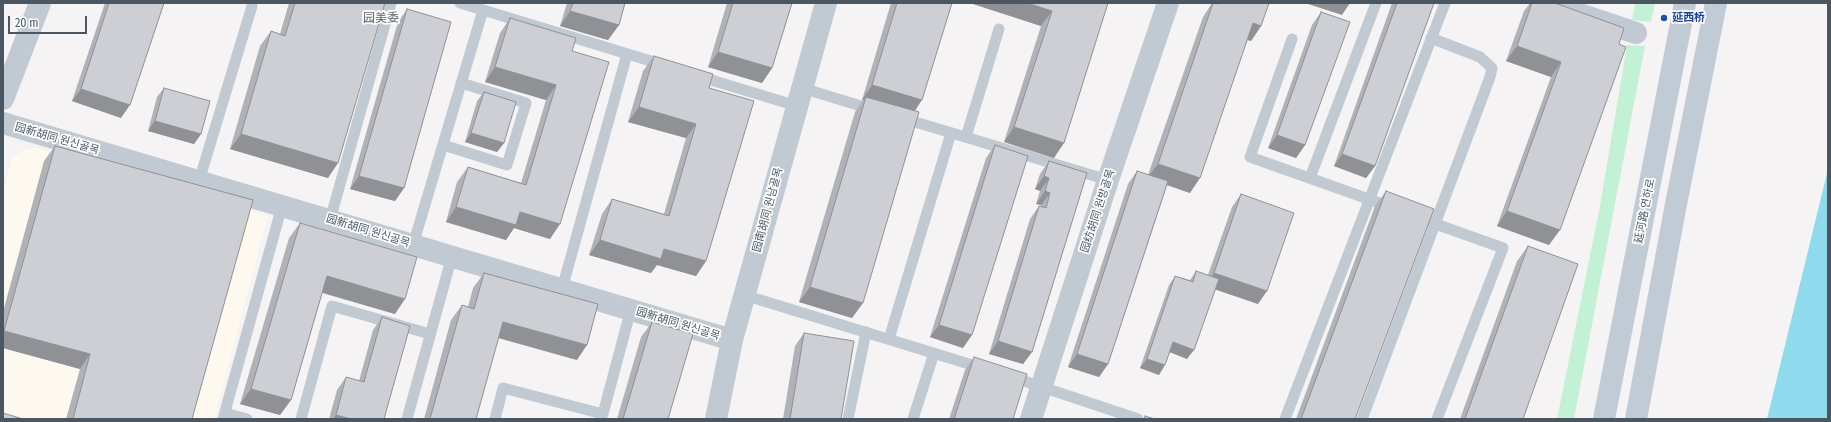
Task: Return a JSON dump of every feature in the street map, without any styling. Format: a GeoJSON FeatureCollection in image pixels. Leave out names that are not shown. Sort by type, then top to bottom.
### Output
{"type":"FeatureCollection","features":[{"type":"Feature","properties":{"kind":"main road","name":"延河路 연하로"},"geometry":{"type":"LineString","coordinates":[[1604,419],[1685,3]]}},
{"type":"Feature","properties":{"kind":"main road"},"geometry":{"type":"LineString","coordinates":[[1636,419],[1677,196],[1716,3]]}},
{"type":"Feature","properties":{"kind":"street"},"geometry":{"type":"LineString","coordinates":[[3,99],[40,3]]}},
{"type":"Feature","properties":{"kind":"street","name":"园南胡同 원남골목"},"geometry":{"type":"LineString","coordinates":[[716,419],[732,340],[826,3]]}},
{"type":"Feature","properties":{"kind":"street","name":"园纺胡同 원방골목"},"geometry":{"type":"LineString","coordinates":[[1031,419],[1108,180],[1168,3]]}},
{"type":"Feature","properties":{"kind":"street"},"geometry":{"type":"LineString","coordinates":[[1547,3],[1636,33]]}},
{"type":"Feature","properties":{"kind":"street","name":"园新胡同 원신골목"},"geometry":{"type":"LineString","coordinates":[[3,124],[732,340]]}},
{"type":"Feature","properties":{"kind":"lane"},"geometry":{"type":"LineString","coordinates":[[330,220],[391,3]]}},
{"type":"Feature","properties":{"kind":"lane"},"geometry":{"type":"LineString","coordinates":[[460,3],[671,68]]}},
{"type":"Feature","properties":{"kind":"lane"},"geometry":{"type":"LineString","coordinates":[[1310,178],[1376,3]]}},
{"type":"Feature","properties":{"kind":"lane"},"geometry":{"type":"LineString","coordinates":[[1285,419],[1445,3]]}},
{"type":"Feature","properties":{"kind":"lane"},"geometry":{"type":"LineString","coordinates":[[198,181],[252,6]]}},
{"type":"Feature","properties":{"kind":"lane"},"geometry":{"type":"LineString","coordinates":[[413,245],[482,10]]}},
{"type":"Feature","properties":{"kind":"lane"},"geometry":{"type":"LineString","coordinates":[[966,137],[999,29]]}},
{"type":"Feature","properties":{"kind":"lane"},"geometry":{"type":"LineString","coordinates":[[1362,419],[1490,77],[1492,68],[1480,57],[1432,38]]}},
{"type":"Feature","properties":{"kind":"lane"},"geometry":{"type":"LineString","coordinates":[[1292,39],[1250,156],[1503,248],[1437,419]]}},
{"type":"Feature","properties":{"kind":"lane"},"geometry":{"type":"LineString","coordinates":[[562,289],[627,54]]}},
{"type":"Feature","properties":{"kind":"lane"},"geometry":{"type":"LineString","coordinates":[[686,72],[799,97],[887,114],[1108,180]]}},
{"type":"Feature","properties":{"kind":"lane"},"geometry":{"type":"LineString","coordinates":[[443,145],[506,165],[526,103],[461,83]]}},
{"type":"Feature","properties":{"kind":"lane"},"geometry":{"type":"LineString","coordinates":[[889,339],[951,133]]}},
{"type":"Feature","properties":{"kind":"lane"},"geometry":{"type":"LineString","coordinates":[[247,419],[224,416],[282,206]]}},
{"type":"Feature","properties":{"kind":"lane"},"geometry":{"type":"LineString","coordinates":[[407,419],[452,256]]}},
{"type":"Feature","properties":{"kind":"lane"},"geometry":{"type":"LineString","coordinates":[[744,295],[995,371],[1138,419]]}},
{"type":"Feature","properties":{"kind":"lane"},"geometry":{"type":"LineString","coordinates":[[301,419],[332,306],[430,334]]}},
{"type":"Feature","properties":{"kind":"lane"},"geometry":{"type":"LineString","coordinates":[[495,419],[503,388],[603,414],[631,310]]}},
{"type":"Feature","properties":{"kind":"lane"},"geometry":{"type":"LineString","coordinates":[[848,419],[866,332]]}},
{"type":"Feature","properties":{"kind":"lane"},"geometry":{"type":"LineString","coordinates":[[913,419],[934,353]]}},
{"type":"Feature","properties":{"kind":"shaded area"},"geometry":{"type":"Polygon","coordinates":[[[35,148],[268,216],[214,419],[3,419],[3,189],[13,158],[23,150],[35,148]]]}},
{"type":"Feature","properties":{"kind":"green space"},"geometry":{"type":"Polygon","coordinates":[[[1635,3],[1655,3],[1651,22],[1632,20],[1635,3]]]}},
{"type":"Feature","properties":{"kind":"green space"},"geometry":{"type":"Polygon","coordinates":[[[1627,45],[1645,46],[1574,419],[1557,419],[1600,206],[1627,45]]]}},
{"type":"Feature","properties":{"kind":"water"},"geometry":{"type":"Polygon","coordinates":[[[1828,169],[1828,419],[1767,419],[1828,169]]]}},
{"type":"Feature","properties":{"kind":"building"},"geometry":{"type":"Polygon","coordinates":[[[109,3],[164,3],[130,105],[81,89],[109,3]]]}},
{"type":"Feature","properties":{"kind":"building"},"geometry":{"type":"Polygon","coordinates":[[[295,3],[385,3],[338,163],[241,134],[271,31],[285,36],[295,3]]]}},
{"type":"Feature","properties":{"kind":"building"},"geometry":{"type":"Polygon","coordinates":[[[573,3],[625,3],[619,25],[570,11],[573,3]]]}},
{"type":"Feature","properties":{"kind":"building"},"geometry":{"type":"Polygon","coordinates":[[[733,3],[792,3],[772,68],[718,52],[733,3]]]}},
{"type":"Feature","properties":{"kind":"building"},"geometry":{"type":"Polygon","coordinates":[[[897,3],[952,3],[922,100],[872,85],[897,3]]]}},
{"type":"Feature","properties":{"kind":"building"},"geometry":{"type":"Polygon","coordinates":[[[1027,3],[1108,3],[1064,143],[1014,127],[1052,11],[1027,3]]]}},
{"type":"Feature","properties":{"kind":"building"},"geometry":{"type":"Polygon","coordinates":[[[1213,3],[1269,3],[1261,26],[1253,23],[1200,178],[1158,164],[1213,3]]]}},
{"type":"Feature","properties":{"kind":"building"},"geometry":{"type":"Polygon","coordinates":[[[1397,3],[1434,3],[1375,166],[1342,154],[1397,3]]]}},
{"type":"Feature","properties":{"kind":"building"},"geometry":{"type":"Polygon","coordinates":[[[1532,3],[1555,3],[1624,28],[1619,44],[1626,47],[1560,230],[1507,211],[1561,62],[1517,46],[1532,3]]]}},
{"type":"Feature","properties":{"kind":"building"},"geometry":{"type":"Polygon","coordinates":[[[407,9],[451,22],[404,188],[359,176],[407,9]]]}},
{"type":"Feature","properties":{"kind":"building"},"geometry":{"type":"Polygon","coordinates":[[[1321,12],[1350,22],[1305,145],[1277,135],[1321,12]]]}},
{"type":"Feature","properties":{"kind":"building"},"geometry":{"type":"Polygon","coordinates":[[[510,18],[576,38],[572,51],[609,62],[560,224],[520,212],[516,225],[456,207],[468,167],[526,185],[556,85],[495,67],[510,18]]]}},
{"type":"Feature","properties":{"kind":"building"},"geometry":{"type":"Polygon","coordinates":[[[654,56],[713,74],[709,88],[754,101],[706,261],[664,249],[661,259],[600,240],[612,199],[669,216],[696,124],[639,107],[654,56]]]}},
{"type":"Feature","properties":{"kind":"building"},"geometry":{"type":"Polygon","coordinates":[[[164,88],[210,101],[201,134],[155,121],[164,88]]]}},
{"type":"Feature","properties":{"kind":"building"},"geometry":{"type":"Polygon","coordinates":[[[484,92],[516,102],[504,143],[471,133],[484,92]]]}},
{"type":"Feature","properties":{"kind":"building"},"geometry":{"type":"Polygon","coordinates":[[[866,97],[919,112],[863,303],[810,287],[866,97]]]}},
{"type":"Feature","properties":{"kind":"building"},"geometry":{"type":"Polygon","coordinates":[[[995,145],[1028,156],[972,335],[939,325],[995,145]]]}},
{"type":"Feature","properties":{"kind":"building"},"geometry":{"type":"Polygon","coordinates":[[[55,146],[253,200],[192,419],[73,419],[90,354],[4,331],[55,146]]]}},
{"type":"Feature","properties":{"kind":"building"},"geometry":{"type":"Polygon","coordinates":[[[1049,161],[1087,173],[1032,352],[998,341],[1039,206],[1046,208],[1050,193],[1045,191],[1049,178],[1044,176],[1049,161]]]}},
{"type":"Feature","properties":{"kind":"building"},"geometry":{"type":"Polygon","coordinates":[[[1137,171],[1168,181],[1108,364],[1077,354],[1137,171]]]}},
{"type":"Feature","properties":{"kind":"building"},"geometry":{"type":"Polygon","coordinates":[[[1386,191],[1434,209],[1355,419],[1301,419],[1386,191]]]}},
{"type":"Feature","properties":{"kind":"building"},"geometry":{"type":"Polygon","coordinates":[[[1241,194],[1294,213],[1267,291],[1214,273],[1241,194]]]}},
{"type":"Feature","properties":{"kind":"building"},"geometry":{"type":"Polygon","coordinates":[[[300,223],[417,257],[405,299],[327,276],[291,400],[251,389],[300,223]]]}},
{"type":"Feature","properties":{"kind":"building"},"geometry":{"type":"Polygon","coordinates":[[[1528,246],[1578,264],[1523,419],[1465,419],[1528,246]]]}},
{"type":"Feature","properties":{"kind":"building"},"geometry":{"type":"Polygon","coordinates":[[[1196,271],[1219,279],[1194,350],[1173,342],[1165,365],[1147,359],[1175,276],[1193,282],[1196,271]]]}},
{"type":"Feature","properties":{"kind":"building"},"geometry":{"type":"Polygon","coordinates":[[[484,273],[598,304],[587,345],[503,322],[476,419],[430,419],[462,305],[474,309],[484,273]]]}},
{"type":"Feature","properties":{"kind":"building"},"geometry":{"type":"Polygon","coordinates":[[[382,317],[410,326],[384,419],[351,419],[336,415],[346,377],[364,382],[382,317]]]}},
{"type":"Feature","properties":{"kind":"building"},"geometry":{"type":"Polygon","coordinates":[[[652,322],[693,334],[668,419],[623,419],[652,322]]]}},
{"type":"Feature","properties":{"kind":"building"},"geometry":{"type":"Polygon","coordinates":[[[804,333],[854,341],[841,419],[790,419],[804,333]]]}},
{"type":"Feature","properties":{"kind":"building"},"geometry":{"type":"Polygon","coordinates":[[[974,357],[1027,374],[1013,419],[954,419],[974,357]]]}},
{"type":"Feature","properties":{"kind":"building"},"geometry":{"type":"Polygon","coordinates":[[[3,413],[23,419],[3,419],[3,413]]]}},
{"type":"Feature","properties":{"kind":"building"},"geometry":{"type":"Polygon","coordinates":[[[1145,416],[1155,419],[1144,419],[1145,416]]]}},
{"type":"Feature","properties":{"kind":"place","name":"延西桥"},"geometry":{"type":"Point","coordinates":[1664,18]}},
{"type":"Feature","properties":{"kind":"district","name":"园美委"},"geometry":{"type":"Point","coordinates":[381,19]}}]}
